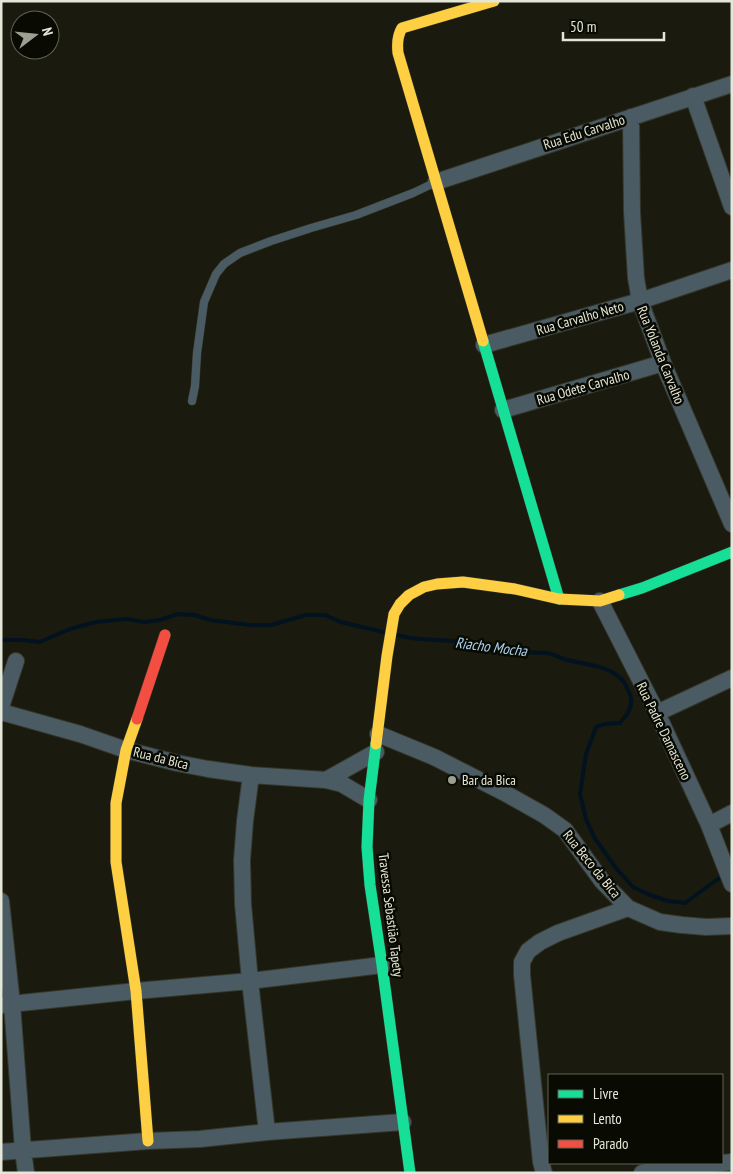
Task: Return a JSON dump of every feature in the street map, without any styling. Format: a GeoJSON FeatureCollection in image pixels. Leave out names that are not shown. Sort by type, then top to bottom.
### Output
{"type":"FeatureCollection","features":[{"type":"Feature","properties":{"kind":"street"},"geometry":{"type":"LineString","coordinates":[[494,1],[461,6],[402,28],[398,34],[398,53],[559,598],[600,600],[642,588],[732,552]]}},
{"type":"Feature","properties":{"kind":"street","name":"Rua Edu Carvalho"},"geometry":{"type":"LineString","coordinates":[[436,182],[732,84]]}},
{"type":"Feature","properties":{"kind":"street"},"geometry":{"type":"LineString","coordinates":[[693,96],[732,208]]}},
{"type":"Feature","properties":{"kind":"street","name":"Rua Yolanda Carvalho"},"geometry":{"type":"LineString","coordinates":[[630,117],[632,212],[636,278],[640,301],[731,522]]}},
{"type":"Feature","properties":{"kind":"street","name":"Rua Carvalho Neto"},"geometry":{"type":"LineString","coordinates":[[484,345],[640,301],[732,270]]}},
{"type":"Feature","properties":{"kind":"street","name":"Rua Odete Carvalho"},"geometry":{"type":"LineString","coordinates":[[503,410],[664,363]]}},
{"type":"Feature","properties":{"kind":"street","name":"Travessa Sebastião Tapety"},"geometry":{"type":"LineString","coordinates":[[410,1173],[370,885],[367,847],[369,800],[394,614],[400,604],[410,595],[424,587],[437,584],[463,582],[515,588],[559,598]]}},
{"type":"Feature","properties":{"kind":"street","name":"Rua Padre Damasceno"},"geometry":{"type":"LineString","coordinates":[[600,600],[657,713],[709,825],[731,882]]}},
{"type":"Feature","properties":{"kind":"street"},"geometry":{"type":"LineString","coordinates":[[148,1141],[136,991],[116,862],[116,803],[126,750],[165,635]]}},
{"type":"Feature","properties":{"kind":"street"},"geometry":{"type":"LineString","coordinates":[[1,707],[16,661]]}},
{"type":"Feature","properties":{"kind":"street"},"geometry":{"type":"LineString","coordinates":[[657,713],[732,678]]}},
{"type":"Feature","properties":{"kind":"street","name":"Rua da Bica"},"geometry":{"type":"LineString","coordinates":[[1,712],[80,734],[126,750],[200,768],[251,775],[326,780],[342,784],[369,800]]}},
{"type":"Feature","properties":{"kind":"street","name":"Rua Beco da Bica"},"geometry":{"type":"LineString","coordinates":[[378,734],[434,757],[544,815],[565,830],[602,881],[628,908],[660,922],[706,927],[732,926]]}},
{"type":"Feature","properties":{"kind":"street"},"geometry":{"type":"LineString","coordinates":[[326,780],[376,752]]}},
{"type":"Feature","properties":{"kind":"street"},"geometry":{"type":"LineString","coordinates":[[251,775],[242,860],[243,904],[267,1132]]}},
{"type":"Feature","properties":{"kind":"street"},"geometry":{"type":"LineString","coordinates":[[709,825],[732,813]]}},
{"type":"Feature","properties":{"kind":"street"},"geometry":{"type":"LineString","coordinates":[[1,901],[6,1005],[26,1173]]}},
{"type":"Feature","properties":{"kind":"street"},"geometry":{"type":"LineString","coordinates":[[544,1173],[538,1134],[522,962],[528,951],[540,942],[558,933],[628,908]]}},
{"type":"Feature","properties":{"kind":"street"},"geometry":{"type":"LineString","coordinates":[[6,1005],[250,981],[382,965]]}},
{"type":"Feature","properties":{"kind":"street"},"geometry":{"type":"LineString","coordinates":[[1,1152],[200,1139],[403,1122]]}},
{"type":"Feature","properties":{"kind":"street"},"geometry":{"type":"LineString","coordinates":[[651,1172],[716,1164]]}},
{"type":"Feature","properties":{"kind":"lane"},"geometry":{"type":"LineString","coordinates":[[192,401],[204,302],[216,274],[224,264],[240,252],[356,215],[436,182]]}},
{"type":"Feature","properties":{"kind":"waterway","name":"Riacho Mocha"},"geometry":{"type":"LineString","coordinates":[[1,640],[40,642],[70,629],[96,622],[127,619],[144,622],[160,620],[178,614],[195,615],[210,620],[250,625],[271,625],[306,615],[325,615],[341,622],[383,632]]}},
{"type":"Feature","properties":{"kind":"waterway","name":"Riacho Mocha"},"geometry":{"type":"LineString","coordinates":[[397,635],[418,639],[462,642],[515,652],[548,653],[564,659],[604,668],[618,676],[624,682],[631,696],[630,709],[620,723],[596,727],[586,754],[580,794],[586,819],[594,837],[615,867],[633,887],[668,901],[685,903],[725,874]]}},
{"type":"Feature","properties":{"kind":"traffic: fast"},"geometry":{"type":"LineString","coordinates":[[483,341],[559,599]]}},
{"type":"Feature","properties":{"kind":"traffic: fast"},"geometry":{"type":"LineString","coordinates":[[619,595],[642,588],[732,552]]}},
{"type":"Feature","properties":{"kind":"traffic: fast"},"geometry":{"type":"LineString","coordinates":[[376,744],[369,800],[367,847],[370,885],[410,1173]]}},
{"type":"Feature","properties":{"kind":"traffic: slow"},"geometry":{"type":"LineString","coordinates":[[483,341],[398,53],[398,43],[402,28],[494,1]]}},
{"type":"Feature","properties":{"kind":"traffic: slow"},"geometry":{"type":"LineString","coordinates":[[376,744],[394,614],[409,595],[424,587],[463,582],[515,589],[559,599],[600,601],[619,595]]}},
{"type":"Feature","properties":{"kind":"traffic: slow"},"geometry":{"type":"LineString","coordinates":[[137,719],[126,750],[116,803],[116,862],[136,991],[148,1141]]}},
{"type":"Feature","properties":{"kind":"traffic: jam"},"geometry":{"type":"LineString","coordinates":[[137,719],[165,635]]}},
{"type":"Feature","properties":{"kind":"place","name":"Bar da Bica"},"geometry":{"type":"Point","coordinates":[452,780]}}]}
